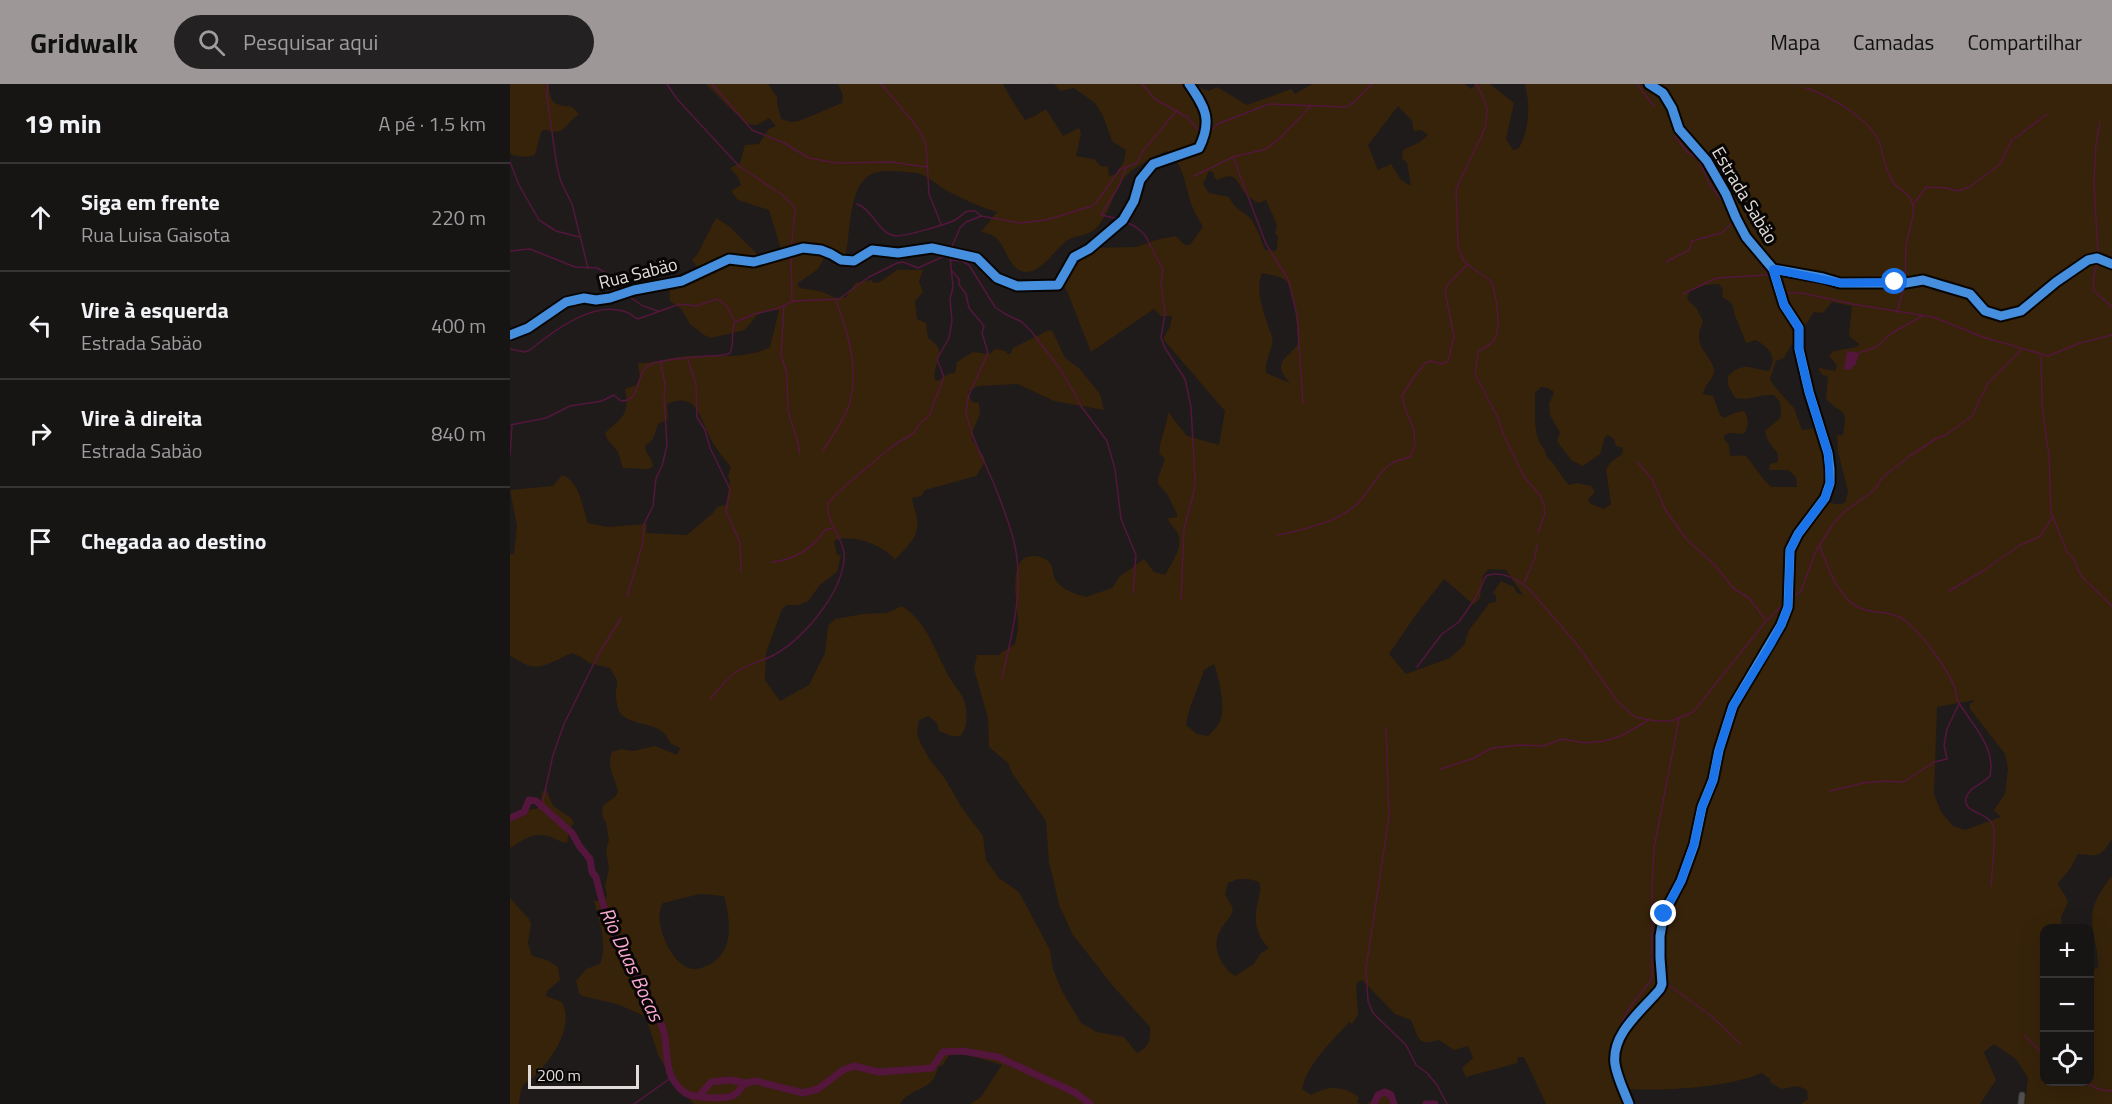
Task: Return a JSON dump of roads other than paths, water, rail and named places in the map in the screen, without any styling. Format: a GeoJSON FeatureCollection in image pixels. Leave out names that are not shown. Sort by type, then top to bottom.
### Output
{"type":"FeatureCollection","features":[{"type":"Feature","properties":{"kind":"street","name":"Rua Sabäo"},"geometry":{"type":"LineString","coordinates":[[510,335],[528,328],[566,302],[584,298],[596,300],[610,298],[634,290],[682,281],[729,259],[754,262],[803,248],[821,250],[841,260],[855,261],[872,250],[898,253],[932,248],[977,258],[997,278],[1017,286],[1058,285],[1074,257],[1089,249],[1123,220],[1134,201],[1140,180],[1153,164],[1199,148],[1206,123],[1206,112],[1189,84]]}},
{"type":"Feature","properties":{"kind":"street","name":"Estrada Sabäo"},"geometry":{"type":"LineString","coordinates":[[1629,1104],[1615,1063],[1619,1036],[1662,984],[1660,936],[1664,914],[1681,881],[1694,844],[1702,807],[1713,780],[1727,722],[1743,687],[1758,667],[1781,625],[1788,607],[1790,550],[1798,534],[1825,498],[1830,483],[1828,453],[1809,392],[1799,349],[1799,328],[1784,305],[1773,269],[1746,237],[1726,194],[1707,161],[1679,129],[1672,108],[1663,93],[1649,84]]}},
{"type":"Feature","properties":{"kind":"street"},"geometry":{"type":"LineString","coordinates":[[1773,269],[1840,283],[1906,283],[1923,280],[1970,294],[1985,311],[2001,316],[2021,311],[2056,282],[2088,260],[2097,258],[2112,264]]}},
{"type":"Feature","properties":{"kind":"street"},"geometry":{"type":"LineString","coordinates":[[2021,1104],[2022,1095]]}},
{"type":"Feature","properties":{"kind":"waterway"},"geometry":{"type":"LineString","coordinates":[[548,84],[547,97],[557,167],[561,182],[572,204],[588,268]]}},
{"type":"Feature","properties":{"kind":"waterway"},"geometry":{"type":"LineString","coordinates":[[667,84],[677,99],[739,166],[782,195],[794,206],[791,249]]}},
{"type":"Feature","properties":{"kind":"waterway"},"geometry":{"type":"LineString","coordinates":[[712,84],[752,130],[784,143],[809,158],[837,163],[891,162],[927,167]]}},
{"type":"Feature","properties":{"kind":"waterway"},"geometry":{"type":"LineString","coordinates":[[881,84],[922,135],[926,145],[929,194],[941,224]]}},
{"type":"Feature","properties":{"kind":"waterway"},"geometry":{"type":"LineString","coordinates":[[1142,84],[1155,99],[1187,117],[1202,134]]}},
{"type":"Feature","properties":{"kind":"waterway"},"geometry":{"type":"LineString","coordinates":[[1207,134],[1218,124],[1269,104],[1346,107],[1372,84]]}},
{"type":"Feature","properties":{"kind":"waterway"},"geometry":{"type":"LineString","coordinates":[[1475,84],[1479,88],[1487,113],[1485,128],[1456,189],[1458,247],[1464,262],[1491,281],[1498,319],[1494,340],[1478,352],[1475,374],[1497,416],[1524,477],[1540,495],[1544,505],[1545,513],[1538,533]]}},
{"type":"Feature","properties":{"kind":"waterway"},"geometry":{"type":"LineString","coordinates":[[1637,84],[1654,106]]}},
{"type":"Feature","properties":{"kind":"waterway"},"geometry":{"type":"LineString","coordinates":[[1806,88],[1837,102],[1867,125],[1879,142],[1890,177],[1912,201],[1913,216],[1906,247],[1905,280]]}},
{"type":"Feature","properties":{"kind":"waterway"},"geometry":{"type":"LineString","coordinates":[[1194,176],[1233,157],[1266,149],[1311,106]]}},
{"type":"Feature","properties":{"kind":"waterway"},"geometry":{"type":"LineString","coordinates":[[950,251],[960,228],[966,222],[981,216],[1019,223],[1046,220],[1092,206],[1120,169],[1137,163],[1143,151],[1177,110]]}},
{"type":"Feature","properties":{"kind":"waterway"},"geometry":{"type":"LineString","coordinates":[[1913,205],[1926,187],[1957,191],[1970,187],[2000,164],[2011,141],[2047,114]]}},
{"type":"Feature","properties":{"kind":"waterway"},"geometry":{"type":"LineString","coordinates":[[2098,255],[2094,183],[2096,144],[2100,122]]}},
{"type":"Feature","properties":{"kind":"waterway"},"geometry":{"type":"LineString","coordinates":[[1675,136],[1687,152],[1698,159],[1710,185],[1725,204],[1739,235],[1767,272],[1776,293],[1802,293],[1852,304],[1933,317],[1983,337],[2048,356],[2080,343],[2112,335]]}},
{"type":"Feature","properties":{"kind":"waterway"},"geometry":{"type":"LineString","coordinates":[[1233,157],[1266,244],[1288,279],[1297,315],[1303,404]]}},
{"type":"Feature","properties":{"kind":"waterway"},"geometry":{"type":"LineString","coordinates":[[510,162],[519,185],[539,220],[556,231],[579,237]]}},
{"type":"Feature","properties":{"kind":"waterway"},"geometry":{"type":"LineString","coordinates":[[1119,219],[1101,215],[1120,184],[1126,167]]}},
{"type":"Feature","properties":{"kind":"waterway"},"geometry":{"type":"LineString","coordinates":[[857,204],[868,211],[880,227],[896,236],[944,224],[968,211],[975,211],[981,216]]}},
{"type":"Feature","properties":{"kind":"waterway"},"geometry":{"type":"LineString","coordinates":[[1124,221],[1145,235],[1163,270],[1161,283],[1165,312],[1161,338],[1185,379],[1191,407],[1195,482],[1184,529],[1181,599]]}},
{"type":"Feature","properties":{"kind":"waterway"},"geometry":{"type":"LineString","coordinates":[[1666,262],[1689,250],[1692,241],[1721,233],[1732,223]]}},
{"type":"Feature","properties":{"kind":"waterway"},"geometry":{"type":"LineString","coordinates":[[510,251],[530,249],[575,267],[597,268],[608,274],[623,290]]}},
{"type":"Feature","properties":{"kind":"waterway"},"geometry":{"type":"LineString","coordinates":[[791,254],[792,301]]}},
{"type":"Feature","properties":{"kind":"waterway"},"geometry":{"type":"LineString","coordinates":[[735,322],[794,301],[839,299],[869,277],[897,263],[903,262],[918,268],[949,254]]}},
{"type":"Feature","properties":{"kind":"waterway"},"geometry":{"type":"LineString","coordinates":[[710,699],[732,675],[744,667],[770,657],[794,641],[817,616],[835,589],[844,561],[844,553],[830,518],[828,503],[891,447],[914,433],[919,424],[929,416],[944,377],[937,359],[949,338],[952,321],[950,299],[953,287],[950,256]]}},
{"type":"Feature","properties":{"kind":"waterway"},"geometry":{"type":"LineString","coordinates":[[950,260],[962,261],[969,265],[995,307],[1022,322],[1031,331],[1063,373],[1081,406],[1107,441],[1115,469],[1121,519],[1136,555],[1133,593]]}},
{"type":"Feature","properties":{"kind":"waterway"},"geometry":{"type":"LineString","coordinates":[[2097,263],[2093,279],[2094,291],[2112,307]]}},
{"type":"Feature","properties":{"kind":"waterway"},"geometry":{"type":"LineString","coordinates":[[1278,535],[1319,524],[1348,511],[1361,500],[1389,465],[1411,456],[1415,444],[1414,430],[1402,396],[1425,363],[1431,361],[1442,364],[1448,361],[1454,337],[1445,291],[1448,284],[1467,265]]}},
{"type":"Feature","properties":{"kind":"waterway"},"geometry":{"type":"LineString","coordinates":[[951,270],[959,279],[959,285],[966,294],[969,308],[984,326],[982,333],[988,353],[968,397],[966,412],[975,441],[1007,517],[1017,563],[1016,612],[1002,678]]}},
{"type":"Feature","properties":{"kind":"waterway"},"geometry":{"type":"LineString","coordinates":[[1683,294],[1716,278],[1767,275]]}},
{"type":"Feature","properties":{"kind":"waterway"},"geometry":{"type":"LineString","coordinates":[[1897,312],[1905,284]]}},
{"type":"Feature","properties":{"kind":"waterway"},"geometry":{"type":"LineString","coordinates":[[625,294],[643,306],[658,311]]}},
{"type":"Feature","properties":{"kind":"waterway"},"geometry":{"type":"LineString","coordinates":[[510,349],[524,352],[530,350],[562,326],[601,310],[614,309],[629,313],[638,319],[681,304],[696,306],[717,299],[726,305],[735,322]]}},
{"type":"Feature","properties":{"kind":"waterway"},"geometry":{"type":"LineString","coordinates":[[823,451],[845,415],[852,390],[851,351],[836,301]]}},
{"type":"Feature","properties":{"kind":"waterway"},"geometry":{"type":"LineString","coordinates":[[784,305],[781,355],[787,374],[788,411],[800,454]]}},
{"type":"Feature","properties":{"kind":"waterway"},"geometry":{"type":"LineString","coordinates":[[1859,353],[1876,347],[1892,333],[1922,316]]}},
{"type":"Feature","properties":{"kind":"waterway"},"geometry":{"type":"LineString","coordinates":[[510,425],[546,418],[570,406],[602,401],[614,395],[621,401],[628,400],[636,391],[645,368],[651,364],[730,353],[735,322]]}},
{"type":"Feature","properties":{"kind":"waterway"},"geometry":{"type":"LineString","coordinates":[[1790,599],[1801,591],[1816,551],[1833,524],[1844,512],[1874,490],[1883,477],[1911,455],[1937,438],[1946,435],[1972,416],[1988,383],[2021,350]]}},
{"type":"Feature","properties":{"kind":"waterway"},"geometry":{"type":"LineString","coordinates":[[2041,355],[2042,406],[2049,456],[2051,512],[2067,552],[2073,558],[2081,576],[2112,606]]}},
{"type":"Feature","properties":{"kind":"waterway"},"geometry":{"type":"LineString","coordinates":[[688,360],[696,385],[697,417],[705,430],[710,448],[730,489],[726,511],[740,543],[741,571]]}},
{"type":"Feature","properties":{"kind":"waterway"},"geometry":{"type":"LineString","coordinates":[[627,597],[643,542],[644,524],[653,506],[656,478],[662,466],[667,445],[665,385],[661,363]]}},
{"type":"Feature","properties":{"kind":"waterway"},"geometry":{"type":"LineString","coordinates":[[510,455],[512,426]]}},
{"type":"Feature","properties":{"kind":"waterway"},"geometry":{"type":"LineString","coordinates":[[1637,462],[1652,479],[1665,509],[1687,540],[1715,565],[1733,588],[1750,599],[1765,619]]}},
{"type":"Feature","properties":{"kind":"waterway"},"geometry":{"type":"LineString","coordinates":[[1949,591],[2020,545],[2039,537],[2053,517]]}},
{"type":"Feature","properties":{"kind":"waterway"},"geometry":{"type":"LineString","coordinates":[[772,562],[795,556],[815,542],[825,530],[833,528]]}},
{"type":"Feature","properties":{"kind":"waterway"},"geometry":{"type":"LineString","coordinates":[[1524,583],[1535,558],[1537,544]]}},
{"type":"Feature","properties":{"kind":"waterway"},"geometry":{"type":"LineString","coordinates":[[1820,546],[1836,584],[1849,600],[1866,610],[1903,619],[1927,644],[1946,670],[1959,703],[1987,746],[1991,765],[1990,776],[1970,791],[1966,803],[1971,810],[1986,817],[1993,825],[1991,886]]}},
{"type":"Feature","properties":{"kind":"waterway"},"geometry":{"type":"LineString","coordinates":[[1417,667],[1442,634],[1459,622],[1476,597],[1486,576],[1503,575],[1529,589],[1575,642],[1618,702],[1635,717],[1671,721],[1693,712],[1766,621],[1786,602]]}},
{"type":"Feature","properties":{"kind":"waterway"},"geometry":{"type":"LineString","coordinates":[[542,805],[553,755],[564,724],[598,655],[621,618]]}},
{"type":"Feature","properties":{"kind":"waterway"},"geometry":{"type":"LineString","coordinates":[[1830,791],[1863,783],[1904,782],[1934,762],[1947,759],[1944,745],[1947,729],[1959,704]]}},
{"type":"Feature","properties":{"kind":"waterway"},"geometry":{"type":"LineString","coordinates":[[1621,1024],[1630,1007],[1651,980],[1654,848],[1679,719]]}},
{"type":"Feature","properties":{"kind":"waterway"},"geometry":{"type":"LineString","coordinates":[[1440,769],[1472,759],[1492,748],[1521,745],[1544,746],[1562,739],[1585,743],[1604,741],[1621,736],[1647,721]]}},
{"type":"Feature","properties":{"kind":"waterway"},"geometry":{"type":"LineString","coordinates":[[1386,727],[1389,817],[1366,968],[1368,1001],[1373,1013],[1406,1045],[1416,1065],[1437,1085],[1447,1104]]}},
{"type":"Feature","properties":{"kind":"waterway","name":"Rio Duas Bocas"},"geometry":{"type":"LineString","coordinates":[[510,818],[524,812],[529,800],[536,801],[572,833],[590,859],[592,872],[596,877],[613,933],[659,1018],[665,1038],[669,1070],[677,1085],[688,1094],[716,1098],[730,1097],[746,1083]]}},
{"type":"Feature","properties":{"kind":"waterway"},"geometry":{"type":"LineString","coordinates":[[1665,982],[1711,1016],[1741,1044]]}},
{"type":"Feature","properties":{"kind":"waterway"},"geometry":{"type":"LineString","coordinates":[[2025,1036],[2040,1051]]}},
{"type":"Feature","properties":{"kind":"waterway","name":"Rio Duas Bocas"},"geometry":{"type":"LineString","coordinates":[[699,1096],[711,1082],[729,1080],[746,1083],[756,1081],[803,1093],[818,1089],[843,1070],[854,1066],[879,1072],[932,1068],[943,1052],[962,1051],[998,1057],[1076,1093],[1090,1104]]}},
{"type":"Feature","properties":{"kind":"waterway"},"geometry":{"type":"LineString","coordinates":[[634,1104],[672,1077]]}},
{"type":"Feature","properties":{"kind":"waterway"},"geometry":{"type":"LineString","coordinates":[[2092,1086],[2112,1091]]}},
{"type":"Feature","properties":{"kind":"waterway","name":"Rio Duas Bocas"},"geometry":{"type":"LineString","coordinates":[[1374,1104],[1378,1095],[1385,1092],[1391,1095],[1394,1104]]}},
{"type":"Feature","properties":{"kind":"waterway","name":"Rio Duas Bocas"},"geometry":{"type":"LineString","coordinates":[[1426,1104],[1435,1104]]}}]}
